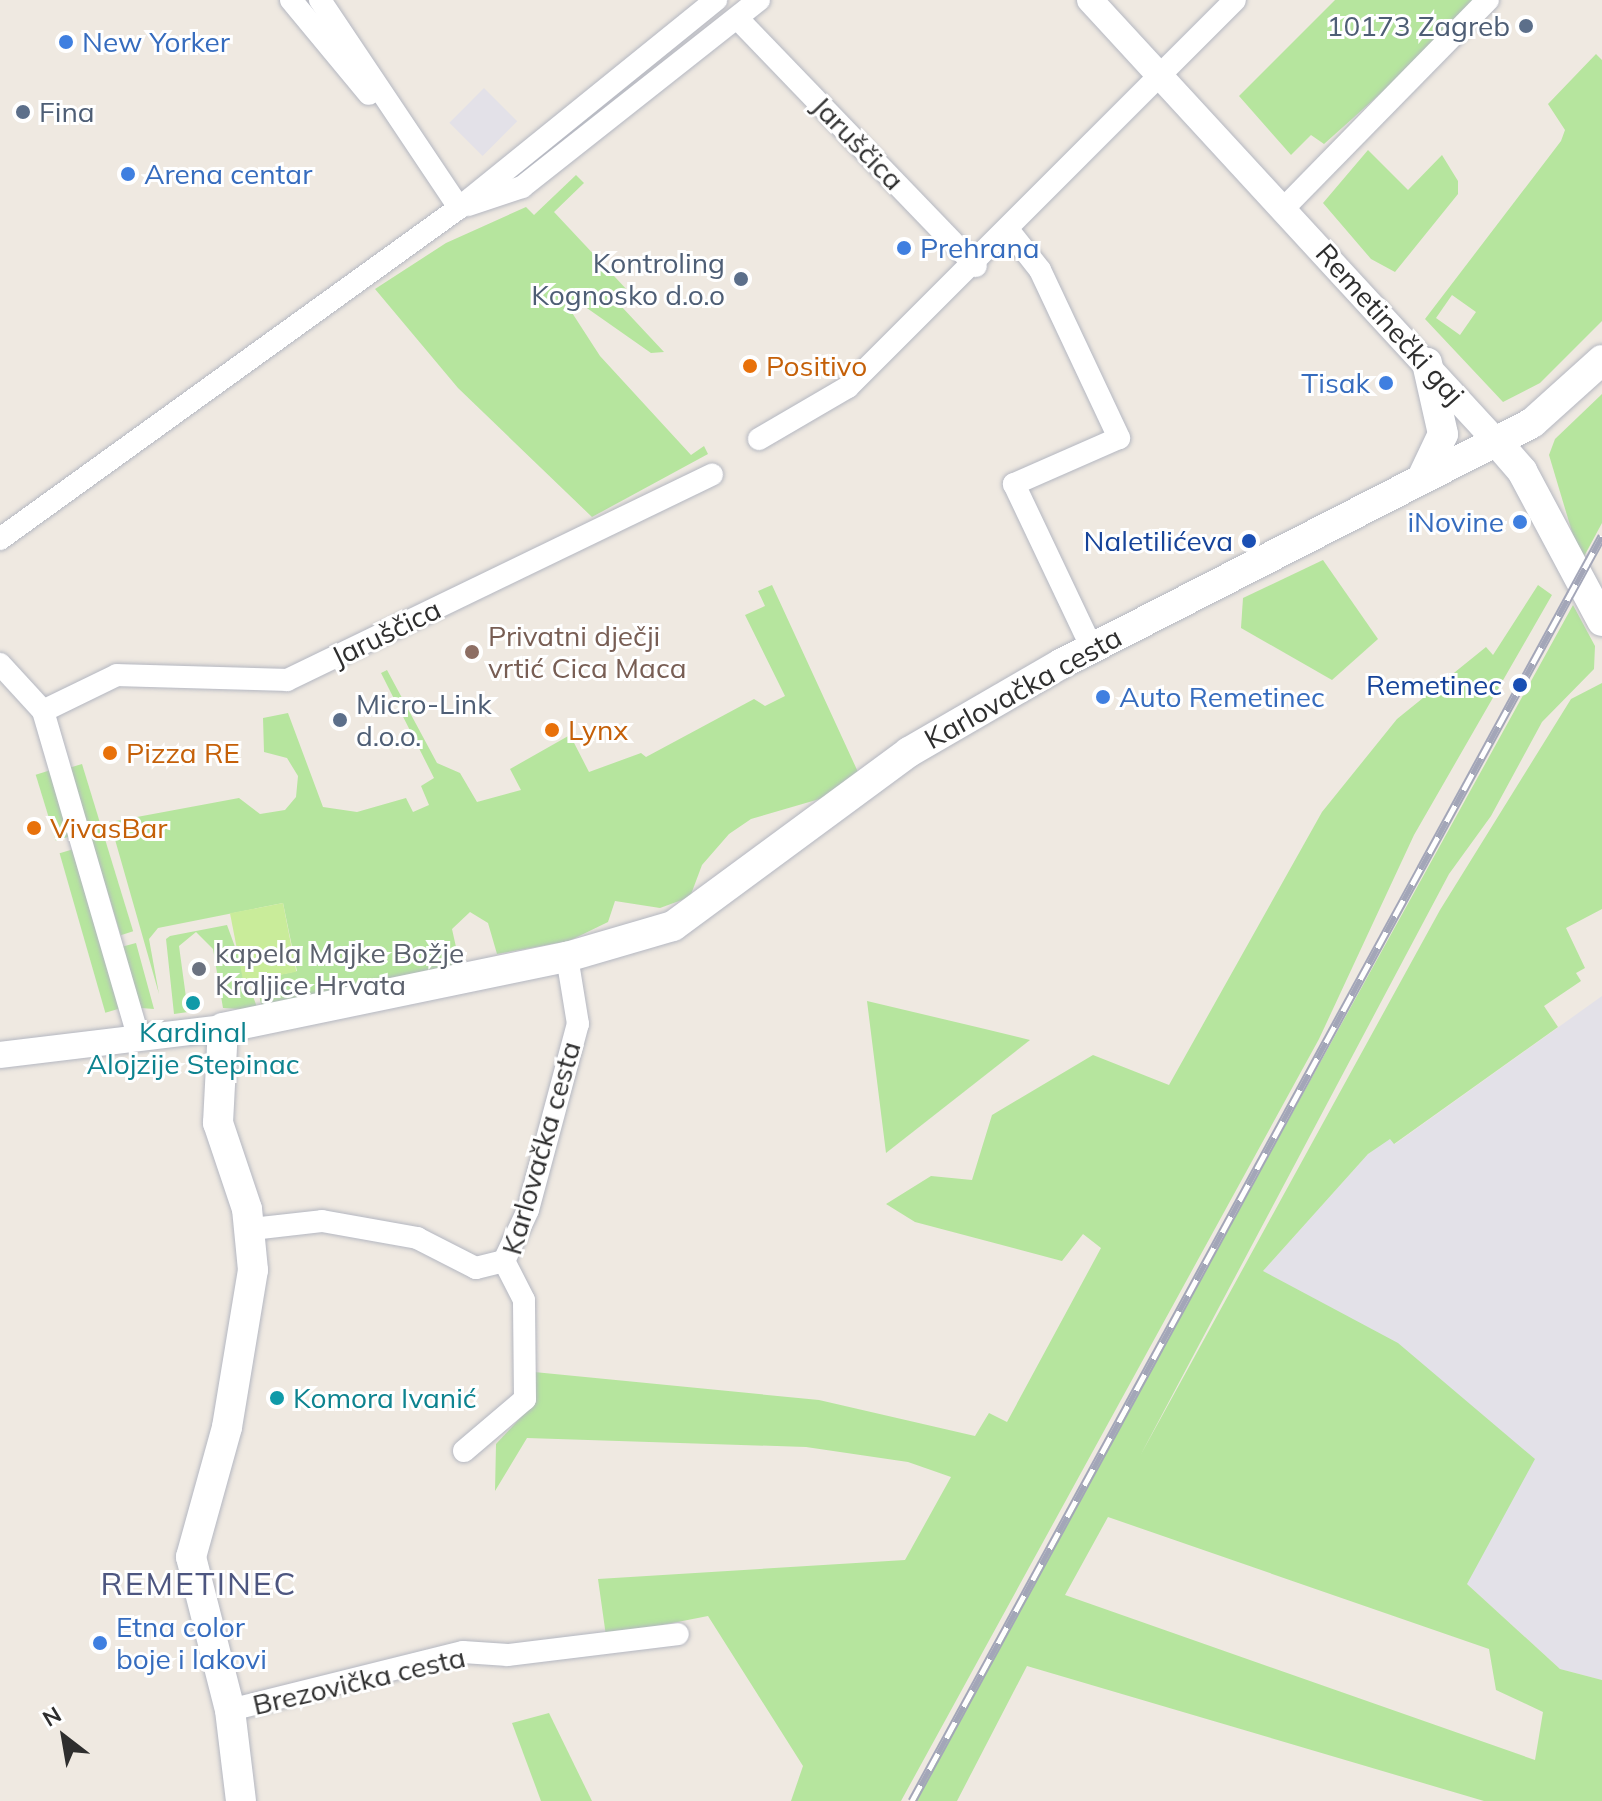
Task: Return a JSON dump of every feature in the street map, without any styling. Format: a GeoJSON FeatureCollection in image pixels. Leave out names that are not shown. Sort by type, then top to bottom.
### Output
{"type":"FeatureCollection","features":[{"type":"Feature","properties":{"kind":"main road","name":"Karlovačka cesta"},"geometry":{"type":"LineString","coordinates":[[223,1028],[567,957],[673,926],[909,752],[1092,648],[1552,410],[1602,360]]}},
{"type":"Feature","properties":{"kind":"main road"},"geometry":{"type":"LineString","coordinates":[[1424,474],[1443,434],[1427,363]]}},
{"type":"Feature","properties":{"kind":"main road"},"geometry":{"type":"LineString","coordinates":[[1496,441],[1522,471],[1602,621]]}},
{"type":"Feature","properties":{"kind":"main road","name":"Brezovička cesta"},"geometry":{"type":"LineString","coordinates":[[223,1028],[218,1123],[252,1229],[247,1332],[191,1549],[195,1590],[230,1710],[241,1801]]}},
{"type":"Feature","properties":{"kind":"street"},"geometry":{"type":"LineString","coordinates":[[291,0],[395,122],[459,208]]}},
{"type":"Feature","properties":{"kind":"street"},"geometry":{"type":"LineString","coordinates":[[320,0],[395,122]]}},
{"type":"Feature","properties":{"kind":"street"},"geometry":{"type":"LineString","coordinates":[[0,539],[459,208],[716,0]]}},
{"type":"Feature","properties":{"kind":"street"},"geometry":{"type":"LineString","coordinates":[[459,208],[522,187],[740,21],[759,0]]}},
{"type":"Feature","properties":{"kind":"street","name":"Remetinečki gaj"},"geometry":{"type":"LineString","coordinates":[[1090,0],[1165,76],[1496,441]]}},
{"type":"Feature","properties":{"kind":"street"},"geometry":{"type":"LineString","coordinates":[[759,439],[830,402],[976,266],[1165,76],[1235,0]]}},
{"type":"Feature","properties":{"kind":"street"},"geometry":{"type":"LineString","coordinates":[[1285,207],[1488,0]]}},
{"type":"Feature","properties":{"kind":"street","name":"Jaruščica"},"geometry":{"type":"LineString","coordinates":[[740,21],[976,266]]}},
{"type":"Feature","properties":{"kind":"street"},"geometry":{"type":"LineString","coordinates":[[1010,232],[1040,270],[1119,438],[1014,484],[1092,648]]}},
{"type":"Feature","properties":{"kind":"street","name":"Jaruščica"},"geometry":{"type":"LineString","coordinates":[[43,711],[117,675],[287,680],[712,475]]}},
{"type":"Feature","properties":{"kind":"street"},"geometry":{"type":"LineString","coordinates":[[0,664],[43,711],[137,1033]]}},
{"type":"Feature","properties":{"kind":"street","name":"Karlovačka cesta"},"geometry":{"type":"LineString","coordinates":[[464,1451],[525,1399],[524,1300],[504,1261],[528,1210],[578,1024],[567,957]]}},
{"type":"Feature","properties":{"kind":"street","name":"Karlovačka cesta"},"geometry":{"type":"LineString","coordinates":[[0,1055],[137,1033],[223,1028]]}},
{"type":"Feature","properties":{"kind":"street"},"geometry":{"type":"LineString","coordinates":[[252,1229],[322,1221],[417,1238],[476,1268],[504,1261]]}},
{"type":"Feature","properties":{"kind":"street","name":"Brezovička cesta"},"geometry":{"type":"LineString","coordinates":[[230,1710],[463,1652],[508,1655],[678,1634]]}},
{"type":"Feature","properties":{"kind":"shaded area"},"geometry":{"type":"Polygon","coordinates":[[[484,88],[517,121],[483,156],[449,123],[484,88]]]}},
{"type":"Feature","properties":{"kind":"shaded area"},"geometry":{"type":"Polygon","coordinates":[[[1602,996],[1602,1680],[1560,1669],[1467,1584],[1263,1271],[1368,1154],[1390,1138],[1395,1144],[1602,996]]]}},
{"type":"Feature","properties":{"kind":"green space"},"geometry":{"type":"Polygon","coordinates":[[[1335,0],[1485,0],[1324,144],[1311,135],[1291,155],[1239,96],[1335,0]]]}},
{"type":"Feature","properties":{"kind":"green space"},"geometry":{"type":"Polygon","coordinates":[[[1596,54],[1602,60],[1602,321],[1540,383],[1503,402],[1425,319],[1561,141],[1565,130],[1548,104],[1596,54]],[[1452,295],[1436,318],[1460,335],[1476,312],[1452,295]]]}},
{"type":"Feature","properties":{"kind":"green space"},"geometry":{"type":"Polygon","coordinates":[[[1368,150],[1408,190],[1442,155],[1458,181],[1458,194],[1395,272],[1371,259],[1323,203],[1368,150]]]}},
{"type":"Feature","properties":{"kind":"green space"},"geometry":{"type":"Polygon","coordinates":[[[576,175],[584,183],[554,212],[629,292],[621,306],[664,352],[651,353],[574,299],[567,305],[600,356],[691,455],[704,446],[708,454],[592,517],[458,388],[375,289],[446,243],[526,207],[534,215],[576,175]]]}},
{"type":"Feature","properties":{"kind":"green space"},"geometry":{"type":"Polygon","coordinates":[[[1602,394],[1602,523],[1581,562],[1549,455],[1555,439],[1602,394]]]}},
{"type":"Feature","properties":{"kind":"green space"},"geometry":{"type":"Polygon","coordinates":[[[1323,560],[1378,639],[1332,680],[1241,628],[1243,598],[1323,560]]]}},
{"type":"Feature","properties":{"kind":"green space"},"geometry":{"type":"Polygon","coordinates":[[[772,585],[858,772],[823,798],[751,819],[729,834],[702,865],[690,897],[660,908],[615,901],[608,922],[569,941],[497,954],[488,923],[470,912],[452,929],[460,965],[262,1009],[256,980],[297,971],[283,903],[158,928],[149,939],[159,994],[110,822],[239,798],[260,814],[285,810],[296,797],[298,776],[287,758],[264,752],[263,718],[288,713],[323,807],[357,812],[406,798],[413,812],[429,805],[421,786],[434,778],[381,673],[387,670],[437,763],[460,773],[477,802],[521,790],[510,769],[570,735],[589,772],[641,753],[646,757],[754,699],[765,706],[785,696],[745,615],[765,606],[758,591],[772,585]]]}},
{"type":"Feature","properties":{"kind":"green space"},"geometry":{"type":"Polygon","coordinates":[[[1538,585],[1552,595],[1414,835],[1319,1039],[901,1801],[791,1801],[803,1766],[708,1616],[606,1636],[598,1579],[905,1560],[951,1477],[908,1462],[806,1447],[527,1438],[495,1491],[496,1444],[526,1412],[534,1372],[819,1400],[975,1436],[989,1413],[1007,1422],[1101,1248],[1083,1234],[1062,1261],[915,1222],[886,1204],[931,1176],[972,1180],[992,1115],[1093,1055],[1169,1085],[1322,812],[1397,719],[1486,647],[1493,655],[1538,585]]]}},
{"type":"Feature","properties":{"kind":"green space"},"geometry":{"type":"Polygon","coordinates":[[[1573,605],[1595,646],[1594,669],[1542,722],[1491,816],[1449,874],[1140,1456],[1440,910],[1571,699],[1602,683],[1602,909],[1566,928],[1585,968],[1576,973],[1581,981],[1544,1006],[1558,1027],[1394,1144],[1390,1139],[1368,1154],[1263,1271],[1398,1343],[1535,1459],[1467,1584],[1560,1669],[1602,1680],[1602,1801],[1484,1801],[1027,1666],[957,1801],[912,1801],[1573,605]],[[1108,1517],[1065,1595],[1535,1760],[1543,1712],[1496,1690],[1489,1649],[1108,1517]]]}},
{"type":"Feature","properties":{"kind":"green space"},"geometry":{"type":"Polygon","coordinates":[[[82,764],[133,931],[121,935],[70,768],[82,764]]]}},
{"type":"Feature","properties":{"kind":"green space"},"geometry":{"type":"Polygon","coordinates":[[[51,770],[71,836],[56,841],[36,775],[51,770]]]}},
{"type":"Feature","properties":{"kind":"green space"},"geometry":{"type":"Polygon","coordinates":[[[74,849],[120,1009],[105,1013],[60,853],[74,849]]]}},
{"type":"Feature","properties":{"kind":"green space"},"geometry":{"type":"Polygon","coordinates":[[[283,903],[296,972],[243,982],[230,913],[283,903]]]}},
{"type":"Feature","properties":{"kind":"green space"},"geometry":{"type":"Polygon","coordinates":[[[227,925],[258,1010],[223,1008],[213,949],[196,932],[179,946],[188,1012],[174,1014],[166,939],[170,936],[227,925]]]}},
{"type":"Feature","properties":{"kind":"green space"},"geometry":{"type":"Polygon","coordinates":[[[136,943],[154,1009],[141,1008],[121,947],[136,943]]]}},
{"type":"Feature","properties":{"kind":"green space"},"geometry":{"type":"Polygon","coordinates":[[[867,1001],[985,1029],[1030,1040],[886,1153],[867,1001]]]}},
{"type":"Feature","properties":{"kind":"green space"},"geometry":{"type":"Polygon","coordinates":[[[549,1713],[592,1801],[541,1801],[512,1723],[549,1713]]]}},
{"type":"Feature","properties":{"kind":"railway"},"geometry":{"type":"LineString","coordinates":[[912,1801],[1602,536]]}},
{"type":"Feature","properties":{"kind":"place","name":"10173 Zagreb"},"geometry":{"type":"Point","coordinates":[1526,26]}},
{"type":"Feature","properties":{"kind":"place","name":"New Yorker"},"geometry":{"type":"Point","coordinates":[66,42]}},
{"type":"Feature","properties":{"kind":"place","name":"Fina"},"geometry":{"type":"Point","coordinates":[23,112]}},
{"type":"Feature","properties":{"kind":"place","name":"Arena centar"},"geometry":{"type":"Point","coordinates":[128,174]}},
{"type":"Feature","properties":{"kind":"place","name":"Prehrana"},"geometry":{"type":"Point","coordinates":[904,248]}},
{"type":"Feature","properties":{"kind":"place","name":"Kontroling Kognosko d.o.o"},"geometry":{"type":"Point","coordinates":[741,279]}},
{"type":"Feature","properties":{"kind":"place","name":"Positivo"},"geometry":{"type":"Point","coordinates":[750,366]}},
{"type":"Feature","properties":{"kind":"place","name":"Tisak"},"geometry":{"type":"Point","coordinates":[1386,383]}},
{"type":"Feature","properties":{"kind":"place","name":"iNovine"},"geometry":{"type":"Point","coordinates":[1520,522]}},
{"type":"Feature","properties":{"kind":"place","name":"Naletilićeva"},"geometry":{"type":"Point","coordinates":[1249,541]}},
{"type":"Feature","properties":{"kind":"place","name":"Privatni dječji vrtić Cica Maca"},"geometry":{"type":"Point","coordinates":[472,652]}},
{"type":"Feature","properties":{"kind":"place","name":"Remetinec"},"geometry":{"type":"Point","coordinates":[1520,685]}},
{"type":"Feature","properties":{"kind":"place","name":"Auto Remetinec"},"geometry":{"type":"Point","coordinates":[1103,697]}},
{"type":"Feature","properties":{"kind":"place","name":"Micro-Link d.o.o."},"geometry":{"type":"Point","coordinates":[340,720]}},
{"type":"Feature","properties":{"kind":"place","name":"Lynx"},"geometry":{"type":"Point","coordinates":[552,730]}},
{"type":"Feature","properties":{"kind":"place","name":"Pizza RE"},"geometry":{"type":"Point","coordinates":[110,753]}},
{"type":"Feature","properties":{"kind":"place","name":"VivasBar"},"geometry":{"type":"Point","coordinates":[34,828]}},
{"type":"Feature","properties":{"kind":"place","name":"kapela Majke Božje Kraljice Hrvata"},"geometry":{"type":"Point","coordinates":[199,969]}},
{"type":"Feature","properties":{"kind":"place","name":"Kardinal Alojzije Stepinac"},"geometry":{"type":"Point","coordinates":[193,1003]}},
{"type":"Feature","properties":{"kind":"place","name":"Komora Ivanić"},"geometry":{"type":"Point","coordinates":[277,1398]}},
{"type":"Feature","properties":{"kind":"place","name":"Etna color boje i lakovi"},"geometry":{"type":"Point","coordinates":[100,1643]}},
{"type":"Feature","properties":{"kind":"district","name":"REMETINEC"},"geometry":{"type":"Point","coordinates":[199,1583]}}]}
